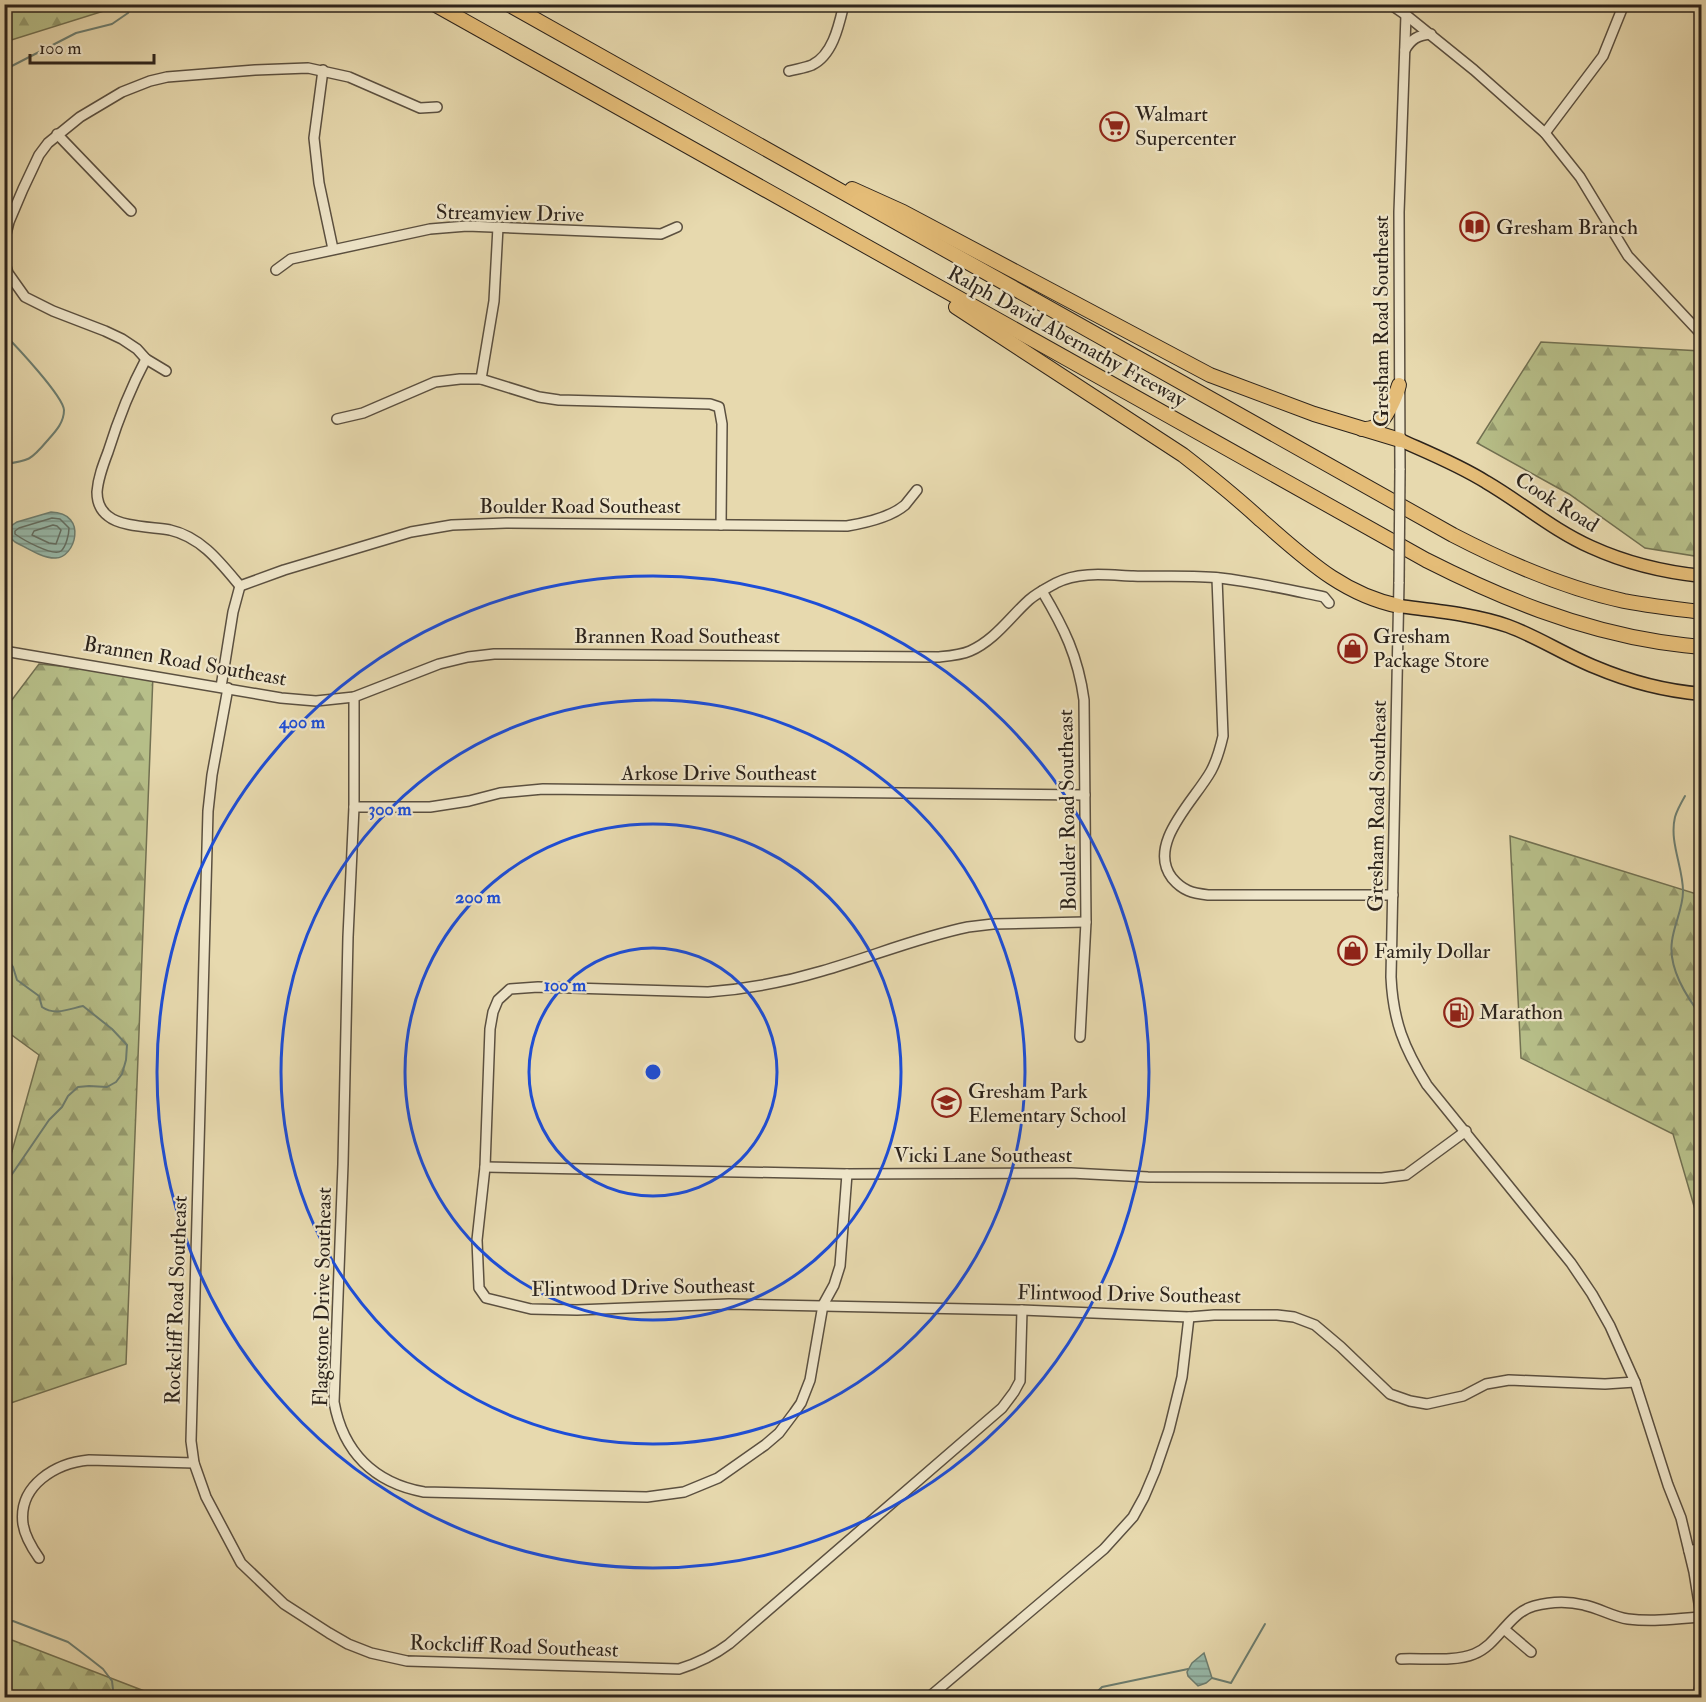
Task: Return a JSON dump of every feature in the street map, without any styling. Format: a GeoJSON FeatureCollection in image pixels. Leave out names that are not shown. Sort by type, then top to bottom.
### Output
{"type":"FeatureCollection","features":[{"type":"Feature","properties":{"kind":"highway","name":"Ralph David Abernathy Freeway"},"geometry":{"type":"LineString","coordinates":[[434,4],[1456,576],[1555,617],[1640,639],[1701,647]]}},
{"type":"Feature","properties":{"kind":"highway","name":"Ralph David Abernathy Freeway"},"geometry":{"type":"LineString","coordinates":[[508,4],[1478,548],[1519,566],[1588,591],[1624,601],[1701,612]]}},
{"type":"Feature","properties":{"kind":"highway"},"geometry":{"type":"LineString","coordinates":[[770,151],[903,212],[1210,375],[1314,414],[1400,440]]}},
{"type":"Feature","properties":{"kind":"highway"},"geometry":{"type":"LineString","coordinates":[[835,230],[1183,455],[1212,477],[1304,558],[1337,582],[1366,597],[1399,606]]}},
{"type":"Feature","properties":{"kind":"highway"},"geometry":{"type":"LineString","coordinates":[[1362,429],[1372,428],[1381,422],[1399,385]]}},
{"type":"Feature","properties":{"kind":"main road","name":"Cook Road"},"geometry":{"type":"LineString","coordinates":[[1400,440],[1453,463],[1487,482],[1572,538],[1591,547],[1614,557],[1651,568],[1701,576]]}},
{"type":"Feature","properties":{"kind":"main road"},"geometry":{"type":"LineString","coordinates":[[1399,606],[1452,613],[1499,624],[1527,634],[1600,669],[1633,681],[1685,693],[1701,694]]}},
{"type":"Feature","properties":{"kind":"street"},"geometry":{"type":"LineString","coordinates":[[789,71],[813,65],[829,50],[838,31],[844,4]]}},
{"type":"Feature","properties":{"kind":"street"},"geometry":{"type":"LineString","coordinates":[[1390,4],[1431,34],[1545,133],[1580,177],[1628,256],[1701,335]]}},
{"type":"Feature","properties":{"kind":"street"},"geometry":{"type":"LineString","coordinates":[[1545,133],[1603,56],[1624,4]]}},
{"type":"Feature","properties":{"kind":"street","name":"Gresham Road Southeast"},"geometry":{"type":"LineString","coordinates":[[1406,15],[1399,212],[1399,606],[1391,982],[1393,1002],[1398,1026],[1410,1057],[1424,1079],[1571,1263],[1610,1326],[1635,1382],[1681,1518],[1694,1572],[1701,1622]]}},
{"type":"Feature","properties":{"kind":"street"},"geometry":{"type":"LineString","coordinates":[[1404,52],[1415,38],[1431,34]]}},
{"type":"Feature","properties":{"kind":"street"},"geometry":{"type":"LineString","coordinates":[[4,242],[9,222],[39,155],[57,134],[122,92],[150,81],[167,77],[309,68],[349,77],[420,108],[437,107]]}},
{"type":"Feature","properties":{"kind":"street"},"geometry":{"type":"LineString","coordinates":[[323,70],[314,138],[319,183],[333,249]]}},
{"type":"Feature","properties":{"kind":"street"},"geometry":{"type":"LineString","coordinates":[[57,134],[131,211]]}},
{"type":"Feature","properties":{"kind":"street","name":"Streamview Drive"},"geometry":{"type":"LineString","coordinates":[[276,270],[291,259],[430,229],[467,226],[661,234],[677,227]]}},
{"type":"Feature","properties":{"kind":"street"},"geometry":{"type":"LineString","coordinates":[[481,379],[494,301],[498,227]]}},
{"type":"Feature","properties":{"kind":"street"},"geometry":{"type":"LineString","coordinates":[[4,260],[8,273],[25,297],[53,311],[105,330],[137,349],[146,359],[166,371]]}},
{"type":"Feature","properties":{"kind":"street"},"geometry":{"type":"LineString","coordinates":[[146,359],[120,413],[99,480],[97,495],[102,510],[109,518],[172,531],[196,541],[213,554],[240,586]]}},
{"type":"Feature","properties":{"kind":"street"},"geometry":{"type":"LineString","coordinates":[[337,419],[363,413],[435,382],[460,379],[481,379],[539,397],[559,400],[722,404],[721,525]]}},
{"type":"Feature","properties":{"kind":"street","name":"Boulder Road Southeast"},"geometry":{"type":"LineString","coordinates":[[240,586],[284,570],[411,532],[452,525],[506,523],[847,526],[882,517],[904,506],[917,490]]}},
{"type":"Feature","properties":{"kind":"street","name":"Brannen Road Southeast"},"geometry":{"type":"LineString","coordinates":[[4,651],[299,700],[332,700],[354,697],[379,689],[439,664],[494,654],[927,657],[955,655],[969,652],[996,634],[1029,600],[1058,581],[1090,575],[1217,578],[1324,597],[1329,603]]}},
{"type":"Feature","properties":{"kind":"street"},"geometry":{"type":"LineString","coordinates":[[1217,578],[1223,736],[1220,750],[1210,772],[1173,827],[1166,844],[1165,862],[1170,874],[1177,884],[1190,893],[1208,895],[1393,895]]}},
{"type":"Feature","properties":{"kind":"street","name":"Rockcliff Road Southeast"},"geometry":{"type":"LineString","coordinates":[[240,586],[233,612],[208,811],[191,1441],[194,1463],[206,1497],[241,1563],[284,1604],[329,1633],[360,1648],[383,1656],[420,1662],[679,1669],[708,1658],[729,1644],[1002,1408],[1020,1381],[1022,1310]]}},
{"type":"Feature","properties":{"kind":"street","name":"Boulder Road Southeast"},"geometry":{"type":"LineString","coordinates":[[1042,591],[1067,634],[1082,684],[1085,721],[1086,922],[1080,1037]]}},
{"type":"Feature","properties":{"kind":"street","name":"Flagstone Drive Southeast"},"geometry":{"type":"LineString","coordinates":[[354,697],[354,807],[334,1402],[340,1427],[359,1459],[388,1481],[424,1492],[647,1497],[671,1495],[695,1488],[723,1475],[779,1433],[801,1403],[810,1380],[823,1305],[834,1285],[840,1266],[847,1174]]}},
{"type":"Feature","properties":{"kind":"street","name":"Arkose Drive Southeast"},"geometry":{"type":"LineString","coordinates":[[354,807],[430,807],[500,793],[543,789],[1085,795]]}},
{"type":"Feature","properties":{"kind":"street","name":"Flintwood Drive Southeast"},"geometry":{"type":"LineString","coordinates":[[1086,922],[993,924],[968,927],[812,974],[758,986],[721,991],[538,987],[510,989],[498,1000],[490,1029],[485,1167],[477,1240],[479,1288],[486,1298],[531,1308],[577,1310],[729,1304],[1022,1310],[1189,1317],[1256,1314],[1294,1317],[1315,1325],[1390,1394],[1427,1404],[1463,1396],[1486,1384],[1509,1380],[1605,1384],[1635,1382]]}},
{"type":"Feature","properties":{"kind":"street","name":"Vicki Lane Southeast"},"geometry":{"type":"LineString","coordinates":[[485,1167],[847,1174],[1071,1173],[1148,1177],[1382,1178],[1406,1175],[1466,1131]]}},
{"type":"Feature","properties":{"kind":"street"},"geometry":{"type":"LineString","coordinates":[[928,1698],[1104,1549],[1133,1517],[1155,1471],[1169,1430],[1182,1377],[1189,1317]]}},
{"type":"Feature","properties":{"kind":"street"},"geometry":{"type":"LineString","coordinates":[[39,1558],[29,1542],[23,1524],[25,1504],[31,1490],[43,1477],[54,1470],[77,1461],[89,1460],[194,1463]]}},
{"type":"Feature","properties":{"kind":"street"},"geometry":{"type":"LineString","coordinates":[[1689,1551],[1701,1548]]}},
{"type":"Feature","properties":{"kind":"street"},"geometry":{"type":"LineString","coordinates":[[1401,1659],[1455,1659],[1474,1654],[1488,1645],[1515,1617],[1532,1606],[1555,1603],[1584,1605],[1625,1619],[1701,1617]]}},
{"type":"Feature","properties":{"kind":"street"},"geometry":{"type":"LineString","coordinates":[[1504,1629],[1531,1652]]}},
{"type":"Feature","properties":{"kind":"street"},"geometry":{"type":"LineString","coordinates":[[1698,1698],[1701,1674]]}},
{"type":"Feature","properties":{"kind":"green space"},"geometry":{"type":"Polygon","coordinates":[[[5,4],[123,4],[123,5],[5,42],[5,4]]]}},
{"type":"Feature","properties":{"kind":"green space"},"geometry":{"type":"Polygon","coordinates":[[[1541,342],[1701,351],[1701,557],[1645,548],[1569,494],[1477,443],[1541,342]]]}},
{"type":"Feature","properties":{"kind":"green space"},"geometry":{"type":"Polygon","coordinates":[[[39,664],[153,675],[126,1364],[5,1405],[5,1169],[7,1169],[39,1055],[5,1030],[5,709],[39,664]]]}},
{"type":"Feature","properties":{"kind":"green space"},"geometry":{"type":"Polygon","coordinates":[[[1510,836],[1700,895],[1702,901],[1701,1230],[1673,1134],[1521,1058],[1510,836]]]}},
{"type":"Feature","properties":{"kind":"green space"},"geometry":{"type":"Polygon","coordinates":[[[4,1637],[160,1697],[5,1697],[4,1637]]]}},
{"type":"Feature","properties":{"kind":"water"},"geometry":{"type":"Polygon","coordinates":[[[51,512],[63,514],[74,527],[73,544],[62,556],[50,558],[40,555],[15,542],[9,536],[8,528],[17,522],[51,512]]]}},
{"type":"Feature","properties":{"kind":"water"},"geometry":{"type":"Polygon","coordinates":[[[1204,1653],[1212,1678],[1198,1686],[1187,1672],[1192,1663],[1204,1653]]]}},
{"type":"Feature","properties":{"kind":"waterway"},"geometry":{"type":"LineString","coordinates":[[4,70],[76,33],[112,24],[128,13],[133,4]]}},
{"type":"Feature","properties":{"kind":"waterway"},"geometry":{"type":"LineString","coordinates":[[4,334],[48,383],[62,403],[64,410],[58,427],[37,452],[24,460],[4,464]]}},
{"type":"Feature","properties":{"kind":"waterway"},"geometry":{"type":"LineString","coordinates":[[1685,796],[1676,814],[1674,826],[1683,891],[1671,951],[1680,981],[1702,1017]]}},
{"type":"Feature","properties":{"kind":"waterway"},"geometry":{"type":"LineString","coordinates":[[4,952],[13,967],[17,980],[39,996],[42,1007],[57,1011],[83,1006],[112,1029],[127,1045],[122,1074],[116,1082],[107,1087],[78,1087],[49,1120],[6,1183],[4,1201]]}},
{"type":"Feature","properties":{"kind":"waterway"},"geometry":{"type":"LineString","coordinates":[[4,1207],[8,1217],[11,1244],[9,1263],[12,1279],[4,1299]]}},
{"type":"Feature","properties":{"kind":"waterway"},"geometry":{"type":"LineString","coordinates":[[4,1624],[13,1621],[68,1642],[103,1669],[112,1681],[114,1698]]}},
{"type":"Feature","properties":{"kind":"waterway"},"geometry":{"type":"LineString","coordinates":[[1212,1678],[1231,1683],[1265,1624]]}},
{"type":"Feature","properties":{"kind":"waterway"},"geometry":{"type":"LineString","coordinates":[[1091,1698],[1102,1687],[1188,1669]]}},
{"type":"Feature","properties":{"kind":"place","name":"Walmart Supercenter"},"geometry":{"type":"Point","coordinates":[1114,126]}},
{"type":"Feature","properties":{"kind":"place","name":"Gresham Branch"},"geometry":{"type":"Point","coordinates":[1475,227]}},
{"type":"Feature","properties":{"kind":"place","name":"Gresham Package Store"},"geometry":{"type":"Point","coordinates":[1352,648]}},
{"type":"Feature","properties":{"kind":"place","name":"Family Dollar"},"geometry":{"type":"Point","coordinates":[1353,951]}},
{"type":"Feature","properties":{"kind":"place","name":"Marathon"},"geometry":{"type":"Point","coordinates":[1458,1012]}},
{"type":"Feature","properties":{"kind":"place","name":"Gresham Park Elementary School"},"geometry":{"type":"Point","coordinates":[947,1103]}}]}
